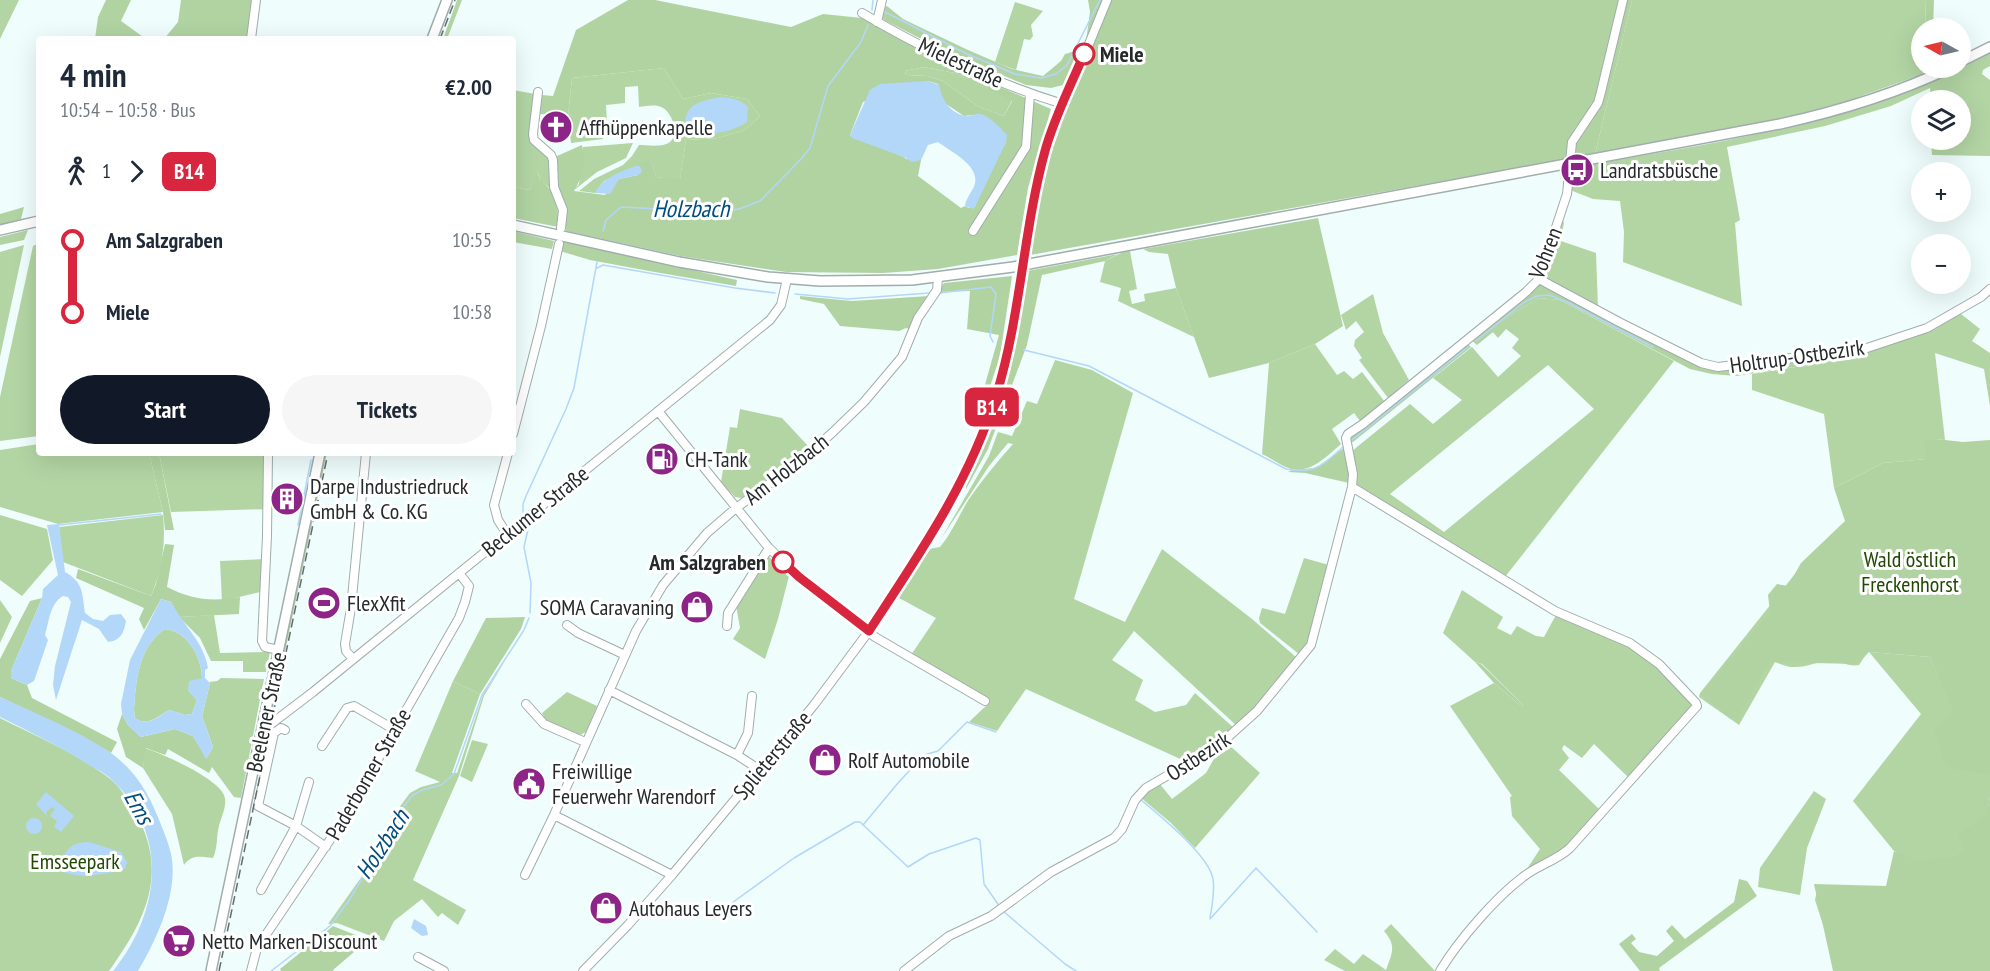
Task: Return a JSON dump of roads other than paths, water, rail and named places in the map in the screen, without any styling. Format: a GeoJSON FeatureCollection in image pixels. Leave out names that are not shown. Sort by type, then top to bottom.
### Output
{"type":"FeatureCollection","features":[{"type":"Feature","properties":{"kind":"main road"},"geometry":{"type":"LineString","coordinates":[[433,36],[447,0]]}},
{"type":"Feature","properties":{"kind":"main road"},"geometry":{"type":"LineString","coordinates":[[1971,56],[1990,47]]}},
{"type":"Feature","properties":{"kind":"main road"},"geometry":{"type":"LineString","coordinates":[[516,226],[724,271],[787,279],[867,282],[938,278],[1013,267],[1810,117],[1864,102],[1927,78]]}},
{"type":"Feature","properties":{"kind":"main road"},"geometry":{"type":"LineString","coordinates":[[0,230],[36,222]]}},
{"type":"Feature","properties":{"kind":"main road","name":"Beelener Straße"},"geometry":{"type":"LineString","coordinates":[[211,971],[319,456]]}},
{"type":"Feature","properties":{"kind":"street"},"geometry":{"type":"LineString","coordinates":[[251,36],[256,0]]}},
{"type":"Feature","properties":{"kind":"street"},"geometry":{"type":"LineString","coordinates":[[877,22],[882,0]]}},
{"type":"Feature","properties":{"kind":"street"},"geometry":{"type":"LineString","coordinates":[[1063,104],[1107,0]]}},
{"type":"Feature","properties":{"kind":"street","name":"Vohren"},"geometry":{"type":"LineString","coordinates":[[1352,465],[1346,447],[1348,434],[1526,292],[1539,279],[1567,194],[1572,142],[1598,103],[1602,92],[1623,0]]}},
{"type":"Feature","properties":{"kind":"street","name":"Mielestraße"},"geometry":{"type":"LineString","coordinates":[[862,13],[940,54],[1030,94],[1063,104]]}},
{"type":"Feature","properties":{"kind":"street"},"geometry":{"type":"LineString","coordinates":[[538,92],[534,140],[551,155],[553,160],[554,187],[563,210],[561,228]]}},
{"type":"Feature","properties":{"kind":"street"},"geometry":{"type":"LineString","coordinates":[[973,231],[1026,147],[1030,94]]}},
{"type":"Feature","properties":{"kind":"street","name":"Splieterstraße"},"geometry":{"type":"LineString","coordinates":[[583,971],[672,876],[814,705],[869,631],[944,515],[975,453],[1000,383],[1020,286],[1034,201],[1046,149],[1063,104]]}},
{"type":"Feature","properties":{"kind":"street"},"geometry":{"type":"LineString","coordinates":[[516,423],[542,326],[559,244]]}},
{"type":"Feature","properties":{"kind":"street","name":"Am Holzbach"},"geometry":{"type":"LineString","coordinates":[[525,875],[625,655],[646,611],[663,585],[707,533],[736,508],[794,466],[864,402],[902,357],[923,311],[937,290],[938,278]]}},
{"type":"Feature","properties":{"kind":"street","name":"Beckumer Straße"},"geometry":{"type":"LineString","coordinates":[[263,725],[271,724],[353,659],[770,320],[781,305],[787,279]]}},
{"type":"Feature","properties":{"kind":"street","name":"Holtrup-Ostbezirk"},"geometry":{"type":"LineString","coordinates":[[1539,279],[1701,363],[1718,367],[1864,349],[1927,328],[1981,297],[1990,289]]}},
{"type":"Feature","properties":{"kind":"street"},"geometry":{"type":"LineString","coordinates":[[658,411],[769,548],[799,577],[875,637],[985,701]]}},
{"type":"Feature","properties":{"kind":"street"},"geometry":{"type":"LineString","coordinates":[[268,456],[262,641],[265,647],[279,650]]}},
{"type":"Feature","properties":{"kind":"street"},"geometry":{"type":"LineString","coordinates":[[353,659],[346,651],[345,644],[366,456]]}},
{"type":"Feature","properties":{"kind":"street"},"geometry":{"type":"LineString","coordinates":[[507,456],[494,505],[498,520],[507,534]]}},
{"type":"Feature","properties":{"kind":"street","name":"Ostbezirk"},"geometry":{"type":"LineString","coordinates":[[904,971],[949,936],[1002,909],[1051,872],[1114,838],[1122,829],[1135,800],[1146,788],[1218,746],[1257,711],[1311,645],[1352,487],[1352,465]]}},
{"type":"Feature","properties":{"kind":"street"},"geometry":{"type":"LineString","coordinates":[[1352,487],[1555,611],[1630,643],[1659,664],[1697,706],[1570,848],[1560,857],[1540,866],[1511,887],[1456,948],[1440,971]]}},
{"type":"Feature","properties":{"kind":"street"},"geometry":{"type":"LineString","coordinates":[[727,626],[728,613],[769,548]]}},
{"type":"Feature","properties":{"kind":"street","name":"Paderborner Straße"},"geometry":{"type":"LineString","coordinates":[[251,971],[257,948],[348,812],[459,618],[469,586],[459,573]]}},
{"type":"Feature","properties":{"kind":"street"},"geometry":{"type":"LineString","coordinates":[[567,626],[625,655]]}},
{"type":"Feature","properties":{"kind":"street"},"geometry":{"type":"LineString","coordinates":[[609,690],[738,755],[760,770]]}},
{"type":"Feature","properties":{"kind":"street","name":"Splieterstraße"},"geometry":{"type":"LineString","coordinates":[[738,755],[748,733],[749,707],[752,696]]}},
{"type":"Feature","properties":{"kind":"street"},"geometry":{"type":"LineString","coordinates":[[526,704],[544,724],[585,742]]}},
{"type":"Feature","properties":{"kind":"street"},"geometry":{"type":"LineString","coordinates":[[322,746],[348,708],[354,706],[395,730]]}},
{"type":"Feature","properties":{"kind":"street"},"geometry":{"type":"LineString","coordinates":[[285,730],[281,728],[274,733],[258,806],[296,826],[326,846]]}},
{"type":"Feature","properties":{"kind":"street"},"geometry":{"type":"LineString","coordinates":[[261,890],[296,826],[309,782]]}},
{"type":"Feature","properties":{"kind":"street"},"geometry":{"type":"LineString","coordinates":[[554,815],[672,876]]}},
{"type":"Feature","properties":{"kind":"street"},"geometry":{"type":"LineString","coordinates":[[418,957],[444,971]]}},
{"type":"Feature","properties":{"kind":"water"},"geometry":{"type":"Polygon","coordinates":[[[928,81],[939,85],[944,100],[955,112],[966,116],[983,115],[1007,135],[1006,142],[974,209],[965,206],[975,183],[973,170],[938,142],[928,145],[921,160],[912,162],[852,138],[850,135],[870,90],[880,84],[928,81]]]}},
{"type":"Feature","properties":{"kind":"water"},"geometry":{"type":"Polygon","coordinates":[[[721,97],[732,98],[745,104],[748,107],[747,122],[717,133],[686,130],[687,114],[694,105],[721,97]]]}},
{"type":"Feature","properties":{"kind":"water"},"geometry":{"type":"Polygon","coordinates":[[[640,166],[642,172],[619,179],[610,194],[595,193],[607,179],[640,166]]]}},
{"type":"Feature","properties":{"kind":"water"},"geometry":{"type":"Polygon","coordinates":[[[59,524],[65,572],[79,585],[85,613],[93,619],[103,621],[110,615],[121,614],[126,621],[121,636],[108,642],[99,629],[82,620],[56,700],[53,685],[55,666],[71,602],[68,597],[63,596],[55,603],[45,635],[48,640],[34,681],[27,685],[11,678],[11,671],[42,598],[43,589],[58,575],[47,525],[59,524]]]}},
{"type":"Feature","properties":{"kind":"water"},"geometry":{"type":"Polygon","coordinates":[[[161,599],[171,602],[198,642],[206,659],[208,668],[205,670],[205,678],[210,683],[202,716],[213,747],[206,759],[193,736],[175,729],[141,737],[128,725],[122,714],[121,704],[130,660],[161,599]],[[165,629],[156,636],[140,665],[134,710],[135,718],[139,721],[152,720],[169,710],[185,715],[192,714],[197,700],[188,690],[189,681],[202,678],[201,670],[192,646],[173,631],[165,629]]]}},
{"type":"Feature","properties":{"kind":"water","name":"Ems"},"geometry":{"type":"Polygon","coordinates":[[[0,697],[71,730],[111,753],[133,773],[149,797],[170,849],[173,869],[165,915],[138,971],[113,971],[129,948],[141,924],[149,900],[152,874],[150,849],[143,825],[131,802],[107,776],[0,717],[0,697]]]}},
{"type":"Feature","properties":{"kind":"water"},"geometry":{"type":"Polygon","coordinates":[[[46,792],[74,816],[61,832],[54,827],[57,821],[50,816],[55,809],[52,807],[46,812],[47,816],[36,804],[46,792]]]}},
{"type":"Feature","properties":{"kind":"water"},"geometry":{"type":"Polygon","coordinates":[[[34,818],[40,820],[42,826],[40,832],[34,834],[28,832],[26,826],[28,820],[34,818]]]}},
{"type":"Feature","properties":{"kind":"water"},"geometry":{"type":"Polygon","coordinates":[[[89,842],[121,852],[127,862],[125,869],[85,876],[61,871],[59,864],[70,847],[89,842]]]}},
{"type":"Feature","properties":{"kind":"water"},"geometry":{"type":"Polygon","coordinates":[[[414,919],[426,926],[428,935],[422,936],[411,928],[414,919]]]}},
{"type":"Feature","properties":{"kind":"waterway","name":"Holzbach"},"geometry":{"type":"LineString","coordinates":[[872,10],[873,0]]}},
{"type":"Feature","properties":{"kind":"waterway"},"geometry":{"type":"LineString","coordinates":[[883,11],[967,54],[1015,74],[1041,78],[1056,74],[1067,65],[1100,0]]}},
{"type":"Feature","properties":{"kind":"waterway","name":"Holzbach"},"geometry":{"type":"LineString","coordinates":[[603,231],[606,220],[621,207],[719,212],[739,209],[760,201],[810,148],[828,86],[861,42],[868,25]]}},
{"type":"Feature","properties":{"kind":"waterway","name":"Holzbach"},"geometry":{"type":"LineString","coordinates":[[523,513],[526,496],[574,388],[597,262]]}},
{"type":"Feature","properties":{"kind":"waterway"},"geometry":{"type":"LineString","coordinates":[[597,268],[603,265],[775,293]]}},
{"type":"Feature","properties":{"kind":"waterway"},"geometry":{"type":"LineString","coordinates":[[939,293],[991,287],[996,294],[990,336],[993,342]]}},
{"type":"Feature","properties":{"kind":"waterway"},"geometry":{"type":"LineString","coordinates":[[795,294],[848,299],[929,293]]}},
{"type":"Feature","properties":{"kind":"waterway"},"geometry":{"type":"LineString","coordinates":[[1476,341],[1523,303],[1537,296],[1549,295],[1653,347]]}},
{"type":"Feature","properties":{"kind":"waterway"},"geometry":{"type":"LineString","coordinates":[[1352,440],[1468,347]]}},
{"type":"Feature","properties":{"kind":"waterway"},"geometry":{"type":"LineString","coordinates":[[1024,350],[1089,366],[1286,469],[1304,470],[1318,467],[1343,447]]}},
{"type":"Feature","properties":{"kind":"waterway"},"geometry":{"type":"LineString","coordinates":[[298,525],[311,460]]}},
{"type":"Feature","properties":{"kind":"waterway"},"geometry":{"type":"LineString","coordinates":[[59,525],[161,514]]}},
{"type":"Feature","properties":{"kind":"waterway","name":"Holzbach"},"geometry":{"type":"LineString","coordinates":[[529,525],[524,547],[531,583],[530,613]]}},
{"type":"Feature","properties":{"kind":"waterway","name":"Holzbach"},"geometry":{"type":"LineString","coordinates":[[271,971],[330,926],[350,899],[412,796],[422,790],[441,785],[454,774],[482,695],[524,630],[529,618]]}},
{"type":"Feature","properties":{"kind":"waterway"},"geometry":{"type":"LineString","coordinates":[[863,825],[924,755],[938,751],[967,722],[996,732]]}},
{"type":"Feature","properties":{"kind":"waterway"},"geometry":{"type":"LineString","coordinates":[[1140,799],[1193,847],[1209,869],[1214,888],[1210,918]]}},
{"type":"Feature","properties":{"kind":"waterway"},"geometry":{"type":"LineString","coordinates":[[725,908],[794,858],[855,822],[860,822],[908,867],[929,854],[976,838],[980,840],[984,884],[1000,907]]}},
{"type":"Feature","properties":{"kind":"waterway"},"geometry":{"type":"LineString","coordinates":[[1210,919],[1256,868],[1317,932]]}},
{"type":"Feature","properties":{"kind":"waterway"},"geometry":{"type":"LineString","coordinates":[[1003,911],[1076,971]]}},
{"type":"Feature","properties":{"kind":"railway"},"geometry":{"type":"LineString","coordinates":[[441,36],[455,0]]}},
{"type":"Feature","properties":{"kind":"railway"},"geometry":{"type":"LineString","coordinates":[[219,971],[327,456]]}},
{"type":"Feature","properties":{"kind":"place","name":"Miele"},"geometry":{"type":"Point","coordinates":[1084,54]}},
{"type":"Feature","properties":{"kind":"place","name":"Affhüppenkapelle"},"geometry":{"type":"Point","coordinates":[556,127]}},
{"type":"Feature","properties":{"kind":"place","name":"Landratsbüsche"},"geometry":{"type":"Point","coordinates":[1577,170]}},
{"type":"Feature","properties":{"kind":"place","name":"CH-Tank"},"geometry":{"type":"Point","coordinates":[662,459]}},
{"type":"Feature","properties":{"kind":"place","name":"Darpe Industriedruck GmbH & Co. KG"},"geometry":{"type":"Point","coordinates":[287,499]}},
{"type":"Feature","properties":{"kind":"place","name":"Am Salzgraben"},"geometry":{"type":"Point","coordinates":[783,562]}},
{"type":"Feature","properties":{"kind":"place","name":"FlexXfit"},"geometry":{"type":"Point","coordinates":[324,603]}},
{"type":"Feature","properties":{"kind":"place","name":"SOMA Caravaning"},"geometry":{"type":"Point","coordinates":[697,607]}},
{"type":"Feature","properties":{"kind":"place","name":"Rolf Automobile"},"geometry":{"type":"Point","coordinates":[825,760]}},
{"type":"Feature","properties":{"kind":"place","name":"Freiwillige Feuerwehr Warendorf"},"geometry":{"type":"Point","coordinates":[529,784]}},
{"type":"Feature","properties":{"kind":"place","name":"Autohaus Leyers"},"geometry":{"type":"Point","coordinates":[606,908]}},
{"type":"Feature","properties":{"kind":"place","name":"Netto Marken-Discount"},"geometry":{"type":"Point","coordinates":[179,941]}},
{"type":"Feature","properties":{"kind":"park label","name":"Wald östlich Freckenhorst"},"geometry":{"type":"Point","coordinates":[1910,572]}},
{"type":"Feature","properties":{"kind":"park label","name":"Emsseepark"},"geometry":{"type":"Point","coordinates":[75,861]}}]}
